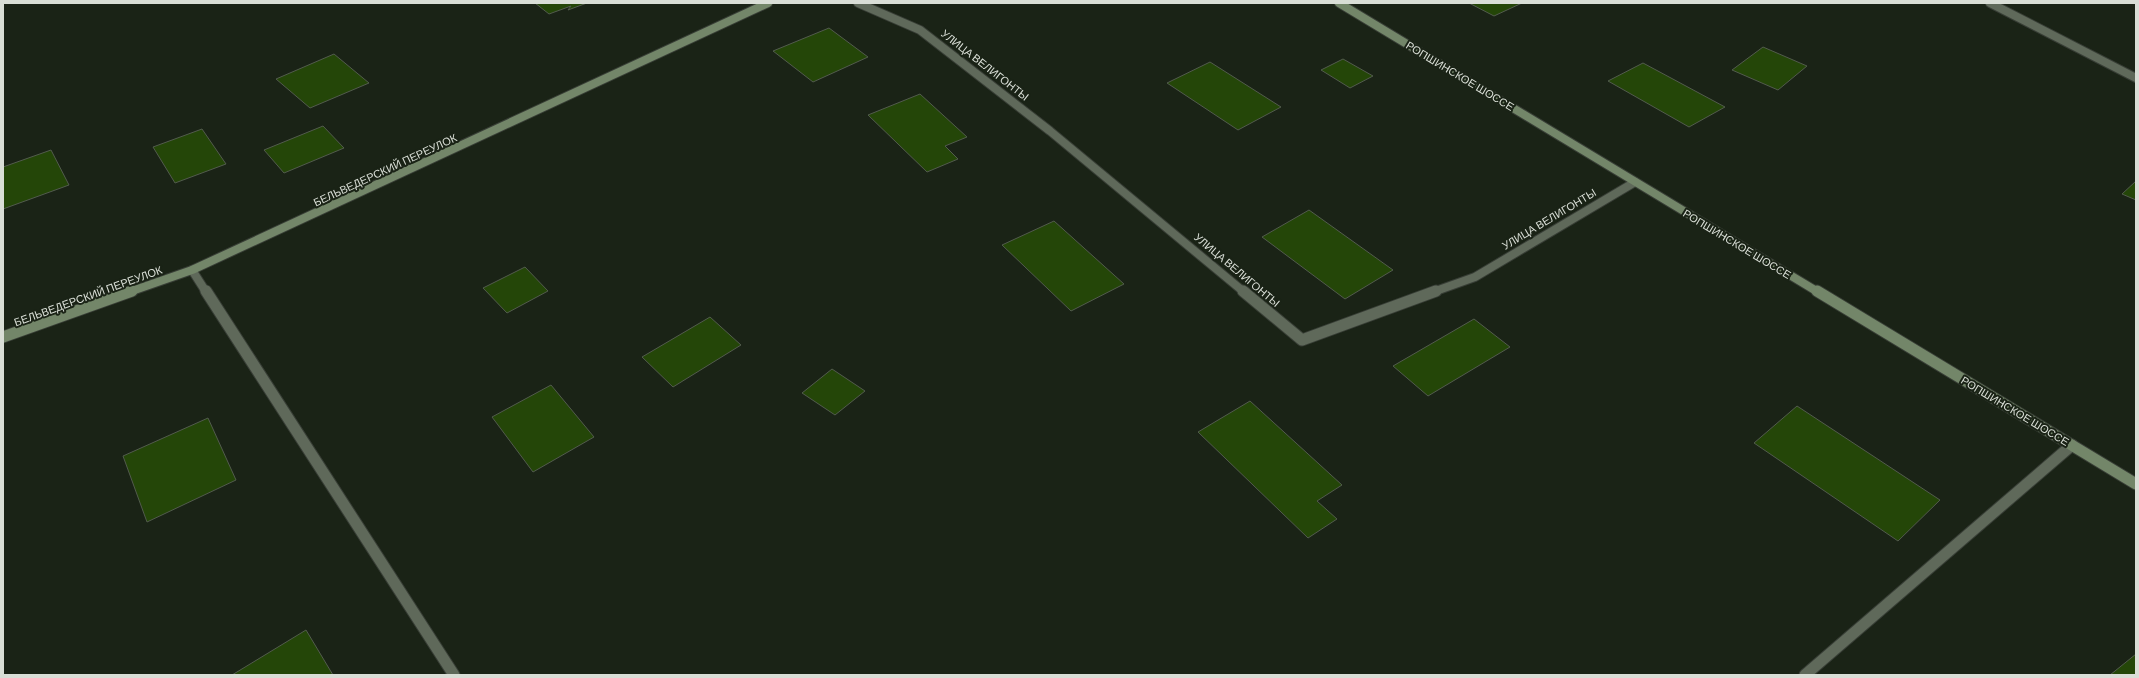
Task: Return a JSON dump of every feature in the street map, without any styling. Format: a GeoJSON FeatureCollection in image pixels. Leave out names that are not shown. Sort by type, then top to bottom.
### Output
{"type":"FeatureCollection","features":[{"type":"Feature","properties":{"kind":"main road","name":"БЕЛЬВЕДЕРСКИЙ ПЕРЕУЛОК"},"geometry":{"type":"LineString","coordinates":[[3,338],[192,270],[768,3]]}},
{"type":"Feature","properties":{"kind":"main road","name":"РОПШИНСКОЕ ШОССЕ"},"geometry":{"type":"LineString","coordinates":[[1339,3],[2136,484]]}},
{"type":"Feature","properties":{"kind":"street","name":"УЛИЦА ВЕЛИГОНТЫ"},"geometry":{"type":"LineString","coordinates":[[858,3],[920,30],[1050,131],[1302,340],[1475,277],[1635,182]]}},
{"type":"Feature","properties":{"kind":"street"},"geometry":{"type":"LineString","coordinates":[[1990,3],[2136,78]]}},
{"type":"Feature","properties":{"kind":"street"},"geometry":{"type":"LineString","coordinates":[[192,270],[454,675]]}},
{"type":"Feature","properties":{"kind":"street"},"geometry":{"type":"LineString","coordinates":[[1805,675],[2072,445]]}},
{"type":"Feature","properties":{"kind":"building"},"geometry":{"type":"Polygon","coordinates":[[[535,3],[587,3],[568,10],[571,6],[549,14],[535,3]]]}},
{"type":"Feature","properties":{"kind":"building"},"geometry":{"type":"Polygon","coordinates":[[[1469,3],[1522,3],[1494,16],[1469,3]]]}},
{"type":"Feature","properties":{"kind":"building"},"geometry":{"type":"Polygon","coordinates":[[[829,28],[868,57],[813,82],[773,51],[829,28]]]}},
{"type":"Feature","properties":{"kind":"building"},"geometry":{"type":"Polygon","coordinates":[[[1763,47],[1807,66],[1778,90],[1732,70],[1763,47]]]}},
{"type":"Feature","properties":{"kind":"building"},"geometry":{"type":"Polygon","coordinates":[[[334,54],[369,83],[310,108],[276,79],[334,54]]]}},
{"type":"Feature","properties":{"kind":"building"},"geometry":{"type":"Polygon","coordinates":[[[1343,59],[1373,76],[1350,88],[1321,70],[1343,59]]]}},
{"type":"Feature","properties":{"kind":"building"},"geometry":{"type":"Polygon","coordinates":[[[1210,62],[1281,107],[1238,130],[1167,83],[1210,62]]]}},
{"type":"Feature","properties":{"kind":"building"},"geometry":{"type":"Polygon","coordinates":[[[1643,63],[1725,107],[1689,127],[1608,81],[1643,63]]]}},
{"type":"Feature","properties":{"kind":"building"},"geometry":{"type":"Polygon","coordinates":[[[920,94],[967,137],[945,146],[958,159],[927,172],[868,115],[920,94]]]}},
{"type":"Feature","properties":{"kind":"building"},"geometry":{"type":"Polygon","coordinates":[[[323,126],[344,148],[284,173],[264,150],[323,126]]]}},
{"type":"Feature","properties":{"kind":"building"},"geometry":{"type":"Polygon","coordinates":[[[202,129],[226,164],[175,183],[153,147],[202,129]]]}},
{"type":"Feature","properties":{"kind":"building"},"geometry":{"type":"Polygon","coordinates":[[[51,150],[69,185],[3,209],[3,167],[51,150]]]}},
{"type":"Feature","properties":{"kind":"building"},"geometry":{"type":"Polygon","coordinates":[[[2136,181],[2136,200],[2122,194],[2136,181]]]}},
{"type":"Feature","properties":{"kind":"building"},"geometry":{"type":"Polygon","coordinates":[[[1309,210],[1393,270],[1345,299],[1262,237],[1309,210]]]}},
{"type":"Feature","properties":{"kind":"building"},"geometry":{"type":"Polygon","coordinates":[[[1054,221],[1124,284],[1071,311],[1002,245],[1054,221]]]}},
{"type":"Feature","properties":{"kind":"building"},"geometry":{"type":"Polygon","coordinates":[[[525,267],[548,291],[507,313],[483,288],[525,267]]]}},
{"type":"Feature","properties":{"kind":"building"},"geometry":{"type":"Polygon","coordinates":[[[710,317],[741,345],[673,387],[642,357],[710,317]]]}},
{"type":"Feature","properties":{"kind":"building"},"geometry":{"type":"Polygon","coordinates":[[[1474,319],[1510,347],[1428,396],[1393,366],[1474,319]]]}},
{"type":"Feature","properties":{"kind":"building"},"geometry":{"type":"Polygon","coordinates":[[[832,369],[865,391],[835,415],[802,393],[832,369]]]}},
{"type":"Feature","properties":{"kind":"building"},"geometry":{"type":"Polygon","coordinates":[[[551,385],[594,437],[533,472],[492,417],[551,385]]]}},
{"type":"Feature","properties":{"kind":"building"},"geometry":{"type":"Polygon","coordinates":[[[1250,401],[1342,485],[1317,501],[1337,519],[1308,538],[1198,432],[1250,401]]]}},
{"type":"Feature","properties":{"kind":"building"},"geometry":{"type":"Polygon","coordinates":[[[1797,406],[1940,500],[1898,541],[1754,443],[1797,406]]]}},
{"type":"Feature","properties":{"kind":"building"},"geometry":{"type":"Polygon","coordinates":[[[208,418],[236,480],[147,522],[123,456],[208,418]]]}},
{"type":"Feature","properties":{"kind":"building"},"geometry":{"type":"Polygon","coordinates":[[[306,630],[333,675],[232,675],[306,630]]]}},
{"type":"Feature","properties":{"kind":"building"},"geometry":{"type":"Polygon","coordinates":[[[2136,654],[2136,675],[2110,675],[2136,654]]]}}]}
